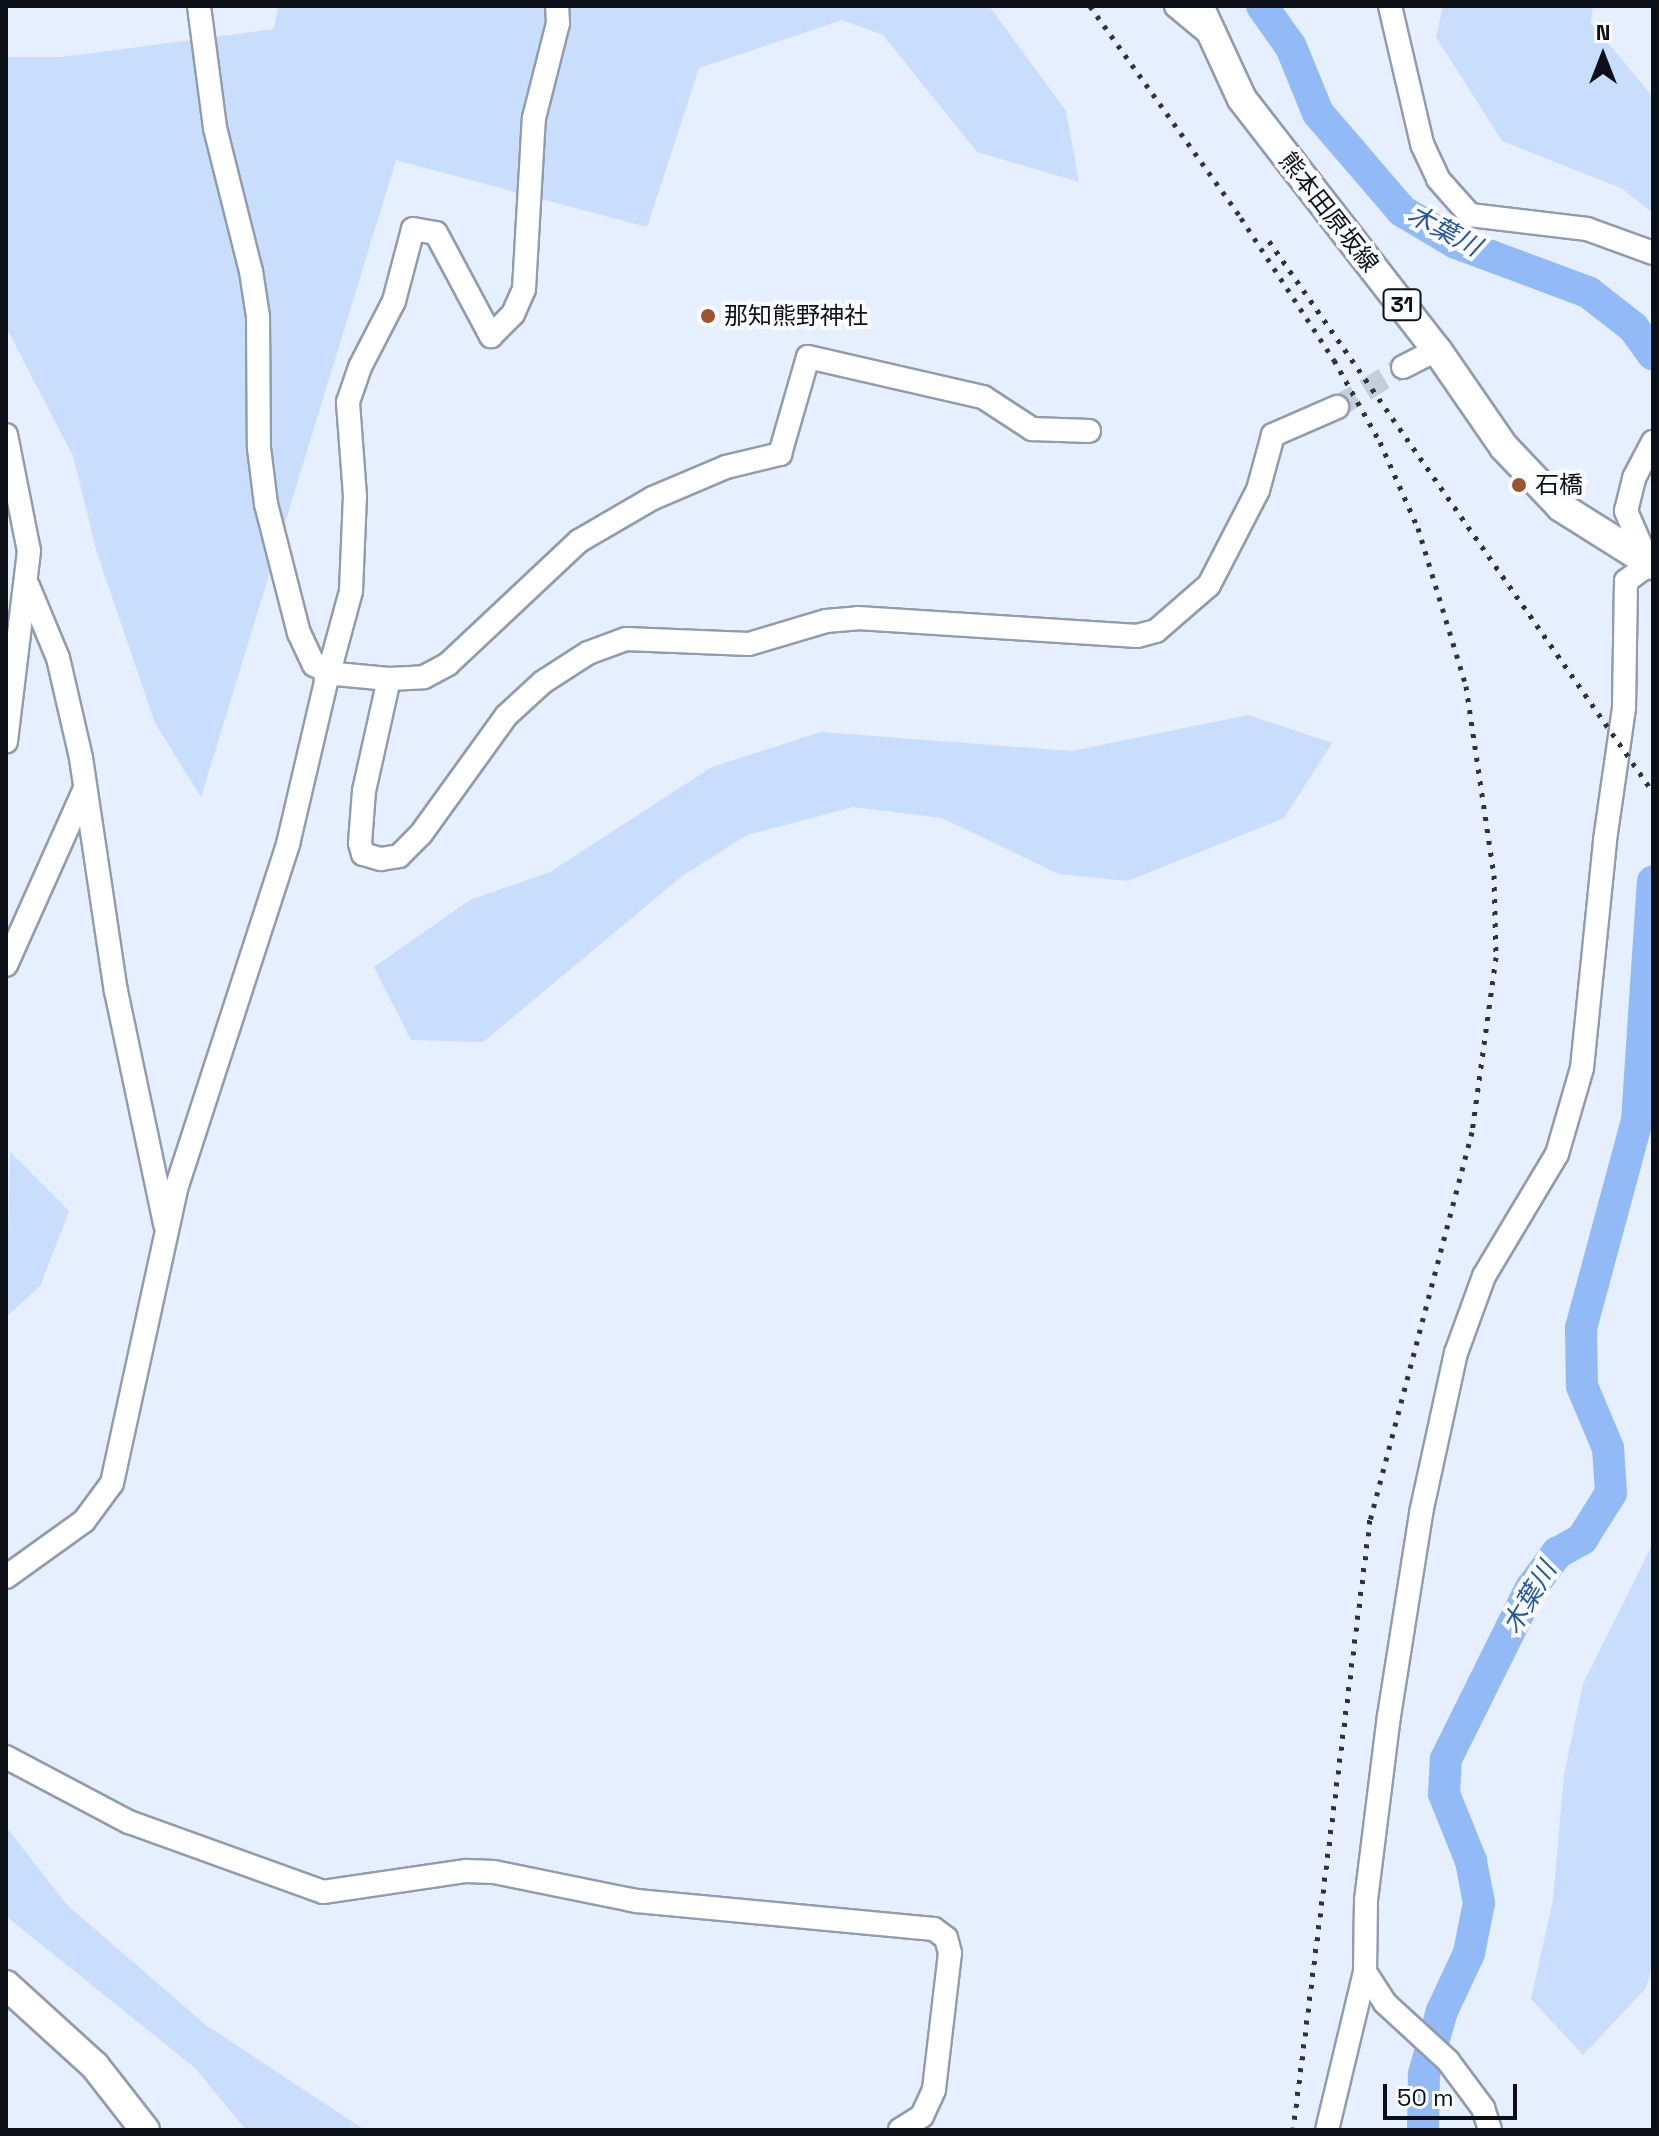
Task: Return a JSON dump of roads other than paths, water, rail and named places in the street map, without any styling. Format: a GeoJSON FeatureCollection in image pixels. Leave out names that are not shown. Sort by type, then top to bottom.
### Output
{"type":"FeatureCollection","features":[{"type":"Feature","properties":{"kind":"main road","name":"熊本田原坂線"},"geometry":{"type":"LineString","coordinates":[[1199,6],[1242,99],[1437,350],[1504,447],[1561,507],[1651,564]]}},
{"type":"Feature","properties":{"kind":"main road"},"geometry":{"type":"LineString","coordinates":[[6,1985],[95,2066],[145,2130]]}},
{"type":"Feature","properties":{"kind":"street"},"geometry":{"type":"LineString","coordinates":[[199,6],[215,128],[258,317],[259,448],[266,504],[308,658],[336,674],[389,679],[424,677],[448,664],[579,541],[640,505],[726,467],[780,454],[808,357],[983,397],[1032,429],[1089,431]]}},
{"type":"Feature","properties":{"kind":"street"},"geometry":{"type":"LineString","coordinates":[[325,666],[332,661],[351,591],[355,496],[348,402],[360,367],[394,301],[413,229],[436,233],[491,336],[513,314],[526,277],[534,118],[558,23],[557,6]]}},
{"type":"Feature","properties":{"kind":"street"},"geometry":{"type":"LineString","coordinates":[[1176,6],[1211,35]]}},
{"type":"Feature","properties":{"kind":"street"},"geometry":{"type":"LineString","coordinates":[[1390,6],[1422,144],[1438,179],[1470,215],[1587,229],[1653,253]]}},
{"type":"Feature","properties":{"kind":"street"},"geometry":{"type":"LineString","coordinates":[[1403,367],[1437,350]]}},
{"type":"Feature","properties":{"kind":"street"},"geometry":{"type":"LineString","coordinates":[[389,679],[364,791],[360,843],[363,854],[381,859],[399,856],[421,834],[497,727],[543,682],[588,653],[626,639],[749,644],[826,621],[858,618],[1137,636],[1156,631],[1209,585],[1248,512],[1273,435],[1337,407]]}},
{"type":"Feature","properties":{"kind":"street"},"geometry":{"type":"LineString","coordinates":[[6,435],[29,551],[28,586],[6,742]]}},
{"type":"Feature","properties":{"kind":"street"},"geometry":{"type":"LineString","coordinates":[[1327,2130],[1365,1972],[1366,1900],[1421,1513],[1456,1353],[1484,1276],[1569,1128],[1582,1068],[1605,840],[1624,708],[1626,581],[1651,564],[1626,511],[1634,478],[1653,442]]}},
{"type":"Feature","properties":{"kind":"street"},"geometry":{"type":"LineString","coordinates":[[28,586],[58,658],[84,791],[116,991],[166,1229]]}},
{"type":"Feature","properties":{"kind":"street"},"geometry":{"type":"LineString","coordinates":[[6,1577],[84,1521],[112,1483],[166,1229],[288,844],[311,758],[326,682],[325,666]]}},
{"type":"Feature","properties":{"kind":"street"},"geometry":{"type":"LineString","coordinates":[[6,965],[84,791]]}},
{"type":"Feature","properties":{"kind":"street"},"geometry":{"type":"LineString","coordinates":[[6,1757],[129,1822],[323,1892],[466,1871],[494,1872],[637,1901],[934,1929],[946,1938],[950,1953],[934,2090],[922,2116],[900,2130]]}},
{"type":"Feature","properties":{"kind":"street"},"geometry":{"type":"LineString","coordinates":[[1365,1972],[1385,2003],[1448,2061],[1483,2108],[1490,2130]]}},
{"type":"Feature","properties":{"kind":"waterway","name":"木葉川"},"geometry":{"type":"LineString","coordinates":[[1262,6],[1291,47],[1318,113],[1402,211],[1456,243],[1588,292],[1633,327],[1653,355]]}},
{"type":"Feature","properties":{"kind":"waterway","name":"木葉川"},"geometry":{"type":"LineString","coordinates":[[1423,2130],[1424,2074],[1442,2011],[1469,1953],[1479,1903],[1471,1861],[1444,1794],[1446,1759],[1531,1588],[1557,1553],[1582,1539],[1611,1493],[1608,1448],[1582,1386],[1581,1328],[1637,1121],[1653,882]]}},
{"type":"Feature","properties":{"kind":"tunnel"},"geometry":{"type":"LineString","coordinates":[[1337,407],[1403,367]]}},
{"type":"Feature","properties":{"kind":"railway"},"geometry":{"type":"LineString","coordinates":[[1090,6],[1241,218],[1334,360],[1380,442],[1418,528],[1466,686],[1494,875],[1496,957],[1472,1132],[1370,1520],[1293,2130]]}},
{"type":"Feature","properties":{"kind":"railway"},"geometry":{"type":"LineString","coordinates":[[1269,241],[1653,792]]}},
{"type":"Feature","properties":{"kind":"place","name":"那知熊野神社"},"geometry":{"type":"Point","coordinates":[708,316]}},
{"type":"Feature","properties":{"kind":"place","name":"石橋"},"geometry":{"type":"Point","coordinates":[1519,485]}}]}
